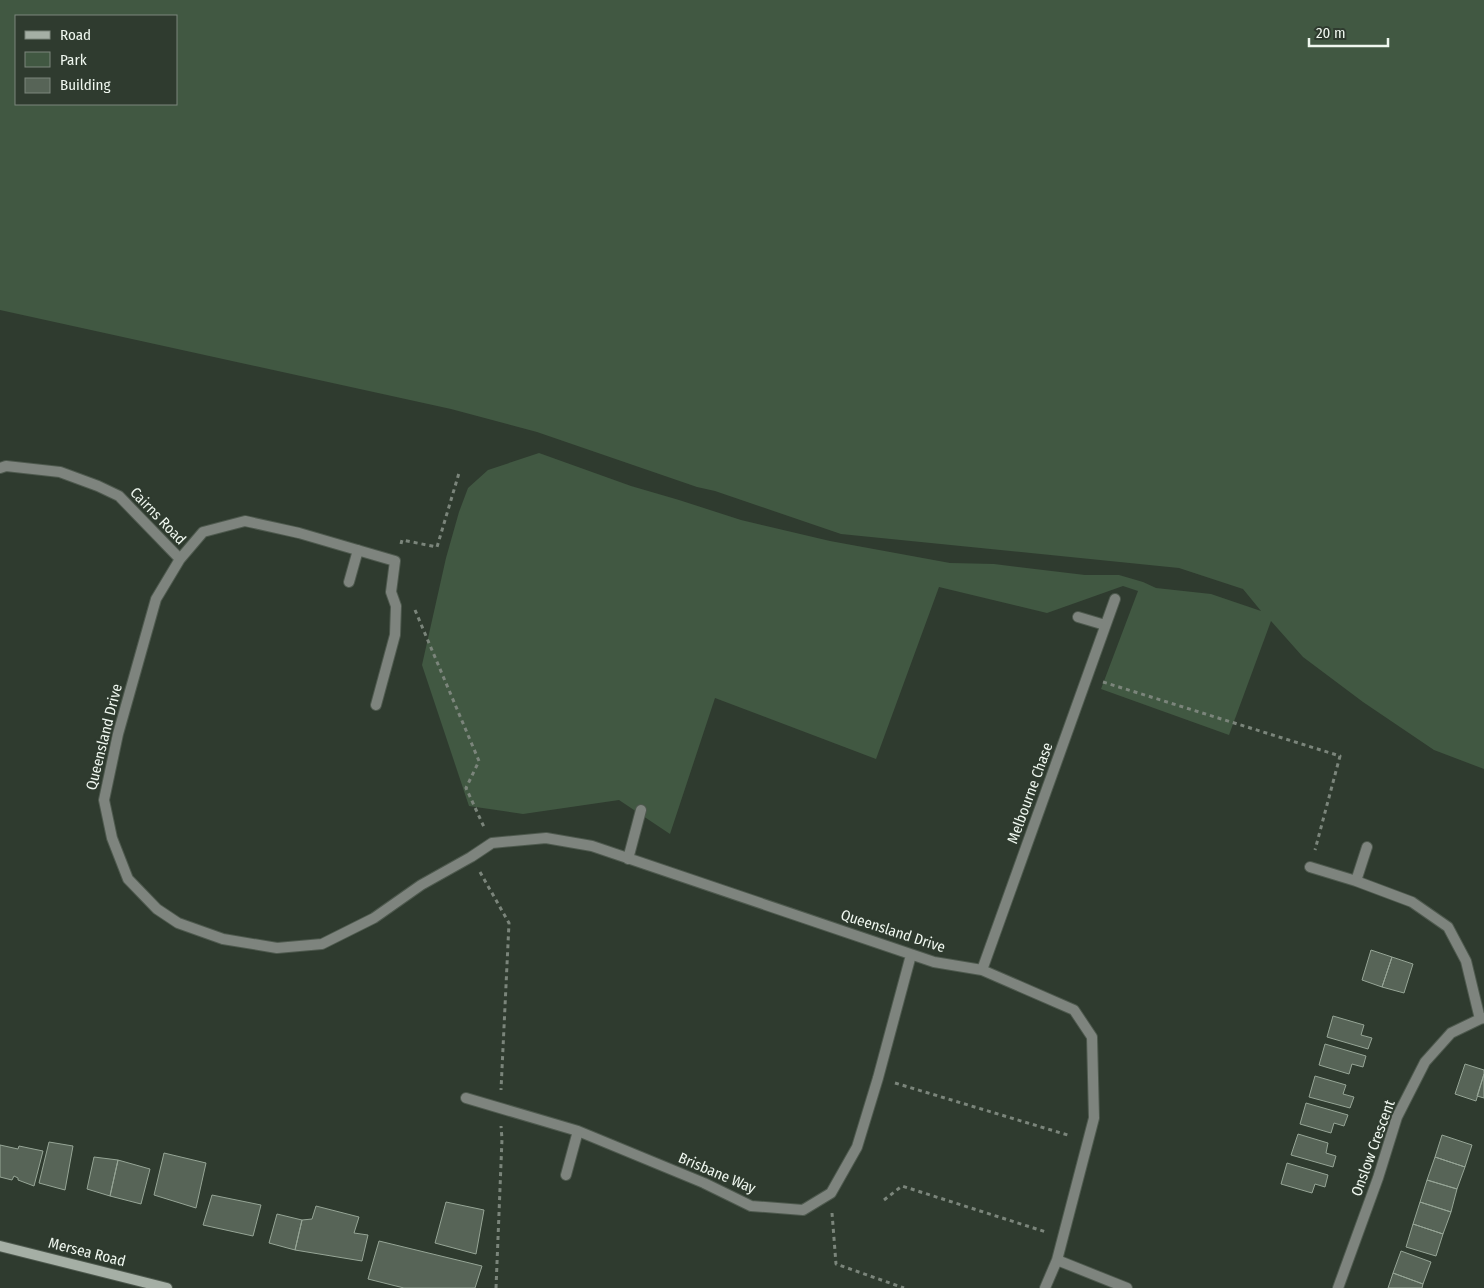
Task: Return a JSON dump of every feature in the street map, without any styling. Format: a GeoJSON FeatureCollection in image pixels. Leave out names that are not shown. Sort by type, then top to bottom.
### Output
{"type":"FeatureCollection","features":[{"type":"Feature","properties":{"kind":"main road","name":"Mersea Road"},"geometry":{"type":"LineString","coordinates":[[0,1246],[168,1288]]}},
{"type":"Feature","properties":{"kind":"street","name":"Cairns Road"},"geometry":{"type":"LineString","coordinates":[[0,468],[6,466],[60,472],[119,496],[180,559]]}},
{"type":"Feature","properties":{"kind":"street","name":"Queensland Drive"},"geometry":{"type":"LineString","coordinates":[[394,561],[299,533],[245,521],[203,532],[180,559],[156,599],[118,734],[104,800],[112,838],[128,879],[157,909],[178,923],[223,939],[277,948],[322,944],[374,918],[421,885],[492,843],[546,838],[592,846],[934,962],[982,970],[1074,1010],[1092,1038],[1094,1118],[1057,1260],[1046,1288]]}},
{"type":"Feature","properties":{"kind":"street"},"geometry":{"type":"LineString","coordinates":[[349,582],[358,550]]}},
{"type":"Feature","properties":{"kind":"street"},"geometry":{"type":"LineString","coordinates":[[376,705],[396,635],[396,606],[391,592],[394,561]]}},
{"type":"Feature","properties":{"kind":"street","name":"Melbourne Chase"},"geometry":{"type":"LineString","coordinates":[[982,970],[1115,599]]}},
{"type":"Feature","properties":{"kind":"street"},"geometry":{"type":"LineString","coordinates":[[1078,617],[1105,626]]}},
{"type":"Feature","properties":{"kind":"street"},"geometry":{"type":"LineString","coordinates":[[628,859],[641,810]]}},
{"type":"Feature","properties":{"kind":"street"},"geometry":{"type":"LineString","coordinates":[[1356,881],[1367,847]]}},
{"type":"Feature","properties":{"kind":"street"},"geometry":{"type":"LineString","coordinates":[[1310,868],[1356,881],[1412,902],[1448,927],[1466,961],[1482,1018]]}},
{"type":"Feature","properties":{"kind":"street","name":"Brisbane Way"},"geometry":{"type":"LineString","coordinates":[[466,1098],[578,1132],[704,1183],[751,1206],[803,1210],[831,1193],[857,1147],[878,1078],[911,955]]}},
{"type":"Feature","properties":{"kind":"street","name":"Onslow Crescent"},"geometry":{"type":"LineString","coordinates":[[1338,1288],[1378,1178],[1397,1117],[1425,1062],[1451,1033],[1482,1018]]}},
{"type":"Feature","properties":{"kind":"street"},"geometry":{"type":"LineString","coordinates":[[566,1175],[578,1132]]}},
{"type":"Feature","properties":{"kind":"street"},"geometry":{"type":"LineString","coordinates":[[1057,1260],[1127,1288]]}},
{"type":"Feature","properties":{"kind":"path"},"geometry":{"type":"LineString","coordinates":[[394,561],[402,540],[437,547],[459,474]]}},
{"type":"Feature","properties":{"kind":"path"},"geometry":{"type":"LineString","coordinates":[[414,607],[479,760],[466,788],[492,843]]}},
{"type":"Feature","properties":{"kind":"path"},"geometry":{"type":"LineString","coordinates":[[1087,677],[1340,756],[1310,868]]}},
{"type":"Feature","properties":{"kind":"path"},"geometry":{"type":"LineString","coordinates":[[471,857],[509,923],[500,1108],[502,1138],[496,1288]]}},
{"type":"Feature","properties":{"kind":"path"},"geometry":{"type":"LineString","coordinates":[[878,1078],[1088,1141]]}},
{"type":"Feature","properties":{"kind":"path"},"geometry":{"type":"LineString","coordinates":[[884,1200],[902,1186],[1063,1237]]}},
{"type":"Feature","properties":{"kind":"path"},"geometry":{"type":"LineString","coordinates":[[831,1193],[836,1264],[904,1288]]}},
{"type":"Feature","properties":{"kind":"green space"},"geometry":{"type":"Polygon","coordinates":[[[0,0],[1484,0],[1484,769],[1434,750],[1363,702],[1303,657],[1271,621],[1229,735],[1101,689],[1138,591],[1123,586],[1047,613],[939,587],[876,759],[715,698],[670,834],[619,800],[523,814],[469,806],[422,665],[446,558],[468,488],[488,470],[539,453],[631,486],[741,520],[830,541],[950,563],[994,564],[1085,575],[1119,575],[1156,588],[1211,594],[1261,611],[1243,589],[1179,568],[841,534],[537,432],[451,409],[0,310],[0,0]]]}},
{"type":"Feature","properties":{"kind":"building"},"geometry":{"type":"Polygon","coordinates":[[[1371,950],[1392,957],[1382,987],[1362,980],[1371,950]]]}},
{"type":"Feature","properties":{"kind":"building"},"geometry":{"type":"Polygon","coordinates":[[[1392,957],[1413,964],[1404,993],[1382,987],[1392,957]]]}},
{"type":"Feature","properties":{"kind":"building"},"geometry":{"type":"Polygon","coordinates":[[[1333,1016],[1364,1025],[1361,1035],[1372,1038],[1368,1049],[1327,1037],[1333,1016]]]}},
{"type":"Feature","properties":{"kind":"building"},"geometry":{"type":"Polygon","coordinates":[[[1325,1044],[1366,1056],[1363,1067],[1352,1064],[1349,1074],[1319,1065],[1325,1044]]]}},
{"type":"Feature","properties":{"kind":"building"},"geometry":{"type":"Polygon","coordinates":[[[1465,1064],[1484,1070],[1476,1101],[1455,1094],[1465,1064]]]}},
{"type":"Feature","properties":{"kind":"building"},"geometry":{"type":"Polygon","coordinates":[[[1484,1074],[1484,1098],[1477,1096],[1484,1074]]]}},
{"type":"Feature","properties":{"kind":"building"},"geometry":{"type":"Polygon","coordinates":[[[1315,1076],[1346,1085],[1343,1094],[1354,1097],[1350,1108],[1309,1097],[1315,1076]]]}},
{"type":"Feature","properties":{"kind":"building"},"geometry":{"type":"Polygon","coordinates":[[[1306,1103],[1348,1115],[1344,1126],[1334,1123],[1331,1133],[1300,1124],[1306,1103]]]}},
{"type":"Feature","properties":{"kind":"building"},"geometry":{"type":"Polygon","coordinates":[[[1298,1134],[1328,1143],[1326,1153],[1336,1156],[1333,1167],[1291,1155],[1298,1134]]]}},
{"type":"Feature","properties":{"kind":"building"},"geometry":{"type":"Polygon","coordinates":[[[1442,1135],[1472,1145],[1465,1167],[1435,1157],[1442,1135]]]}},
{"type":"Feature","properties":{"kind":"building"},"geometry":{"type":"Polygon","coordinates":[[[49,1142],[73,1146],[65,1190],[39,1183],[49,1142]]]}},
{"type":"Feature","properties":{"kind":"building"},"geometry":{"type":"Polygon","coordinates":[[[0,1145],[18,1149],[19,1146],[43,1151],[34,1186],[18,1180],[14,1176],[12,1180],[0,1177],[0,1145]]]}},
{"type":"Feature","properties":{"kind":"building"},"geometry":{"type":"Polygon","coordinates":[[[164,1153],[206,1163],[196,1208],[154,1195],[164,1153]]]}},
{"type":"Feature","properties":{"kind":"building"},"geometry":{"type":"Polygon","coordinates":[[[94,1157],[118,1160],[110,1196],[87,1189],[94,1157]]]}},
{"type":"Feature","properties":{"kind":"building"},"geometry":{"type":"Polygon","coordinates":[[[1435,1157],[1465,1167],[1457,1189],[1427,1180],[1435,1157]]]}},
{"type":"Feature","properties":{"kind":"building"},"geometry":{"type":"Polygon","coordinates":[[[118,1160],[150,1169],[141,1204],[110,1196],[118,1160]]]}},
{"type":"Feature","properties":{"kind":"building"},"geometry":{"type":"Polygon","coordinates":[[[1287,1163],[1328,1175],[1325,1187],[1315,1184],[1312,1193],[1281,1184],[1287,1163]]]}},
{"type":"Feature","properties":{"kind":"building"},"geometry":{"type":"Polygon","coordinates":[[[1427,1180],[1457,1189],[1451,1212],[1420,1202],[1427,1180]]]}},
{"type":"Feature","properties":{"kind":"building"},"geometry":{"type":"Polygon","coordinates":[[[212,1195],[261,1205],[253,1236],[203,1225],[212,1195]]]}},
{"type":"Feature","properties":{"kind":"building"},"geometry":{"type":"Polygon","coordinates":[[[446,1202],[484,1210],[476,1254],[435,1243],[446,1202]]]}},
{"type":"Feature","properties":{"kind":"building"},"geometry":{"type":"Polygon","coordinates":[[[1420,1202],[1451,1212],[1443,1234],[1413,1224],[1420,1202]]]}},
{"type":"Feature","properties":{"kind":"building"},"geometry":{"type":"Polygon","coordinates":[[[316,1206],[359,1217],[354,1233],[368,1235],[362,1261],[295,1250],[302,1220],[312,1219],[316,1206]]]}},
{"type":"Feature","properties":{"kind":"building"},"geometry":{"type":"Polygon","coordinates":[[[277,1214],[302,1220],[295,1250],[269,1243],[277,1214]]]}},
{"type":"Feature","properties":{"kind":"building"},"geometry":{"type":"Polygon","coordinates":[[[1413,1224],[1443,1234],[1436,1256],[1406,1247],[1413,1224]]]}},
{"type":"Feature","properties":{"kind":"building"},"geometry":{"type":"Polygon","coordinates":[[[379,1241],[482,1266],[475,1288],[404,1288],[368,1279],[379,1241]]]}},
{"type":"Feature","properties":{"kind":"building"},"geometry":{"type":"Polygon","coordinates":[[[1401,1251],[1431,1262],[1423,1284],[1393,1273],[1401,1251]]]}},
{"type":"Feature","properties":{"kind":"building"},"geometry":{"type":"Polygon","coordinates":[[[1393,1273],[1423,1284],[1422,1288],[1388,1288],[1393,1273]]]}}]}
